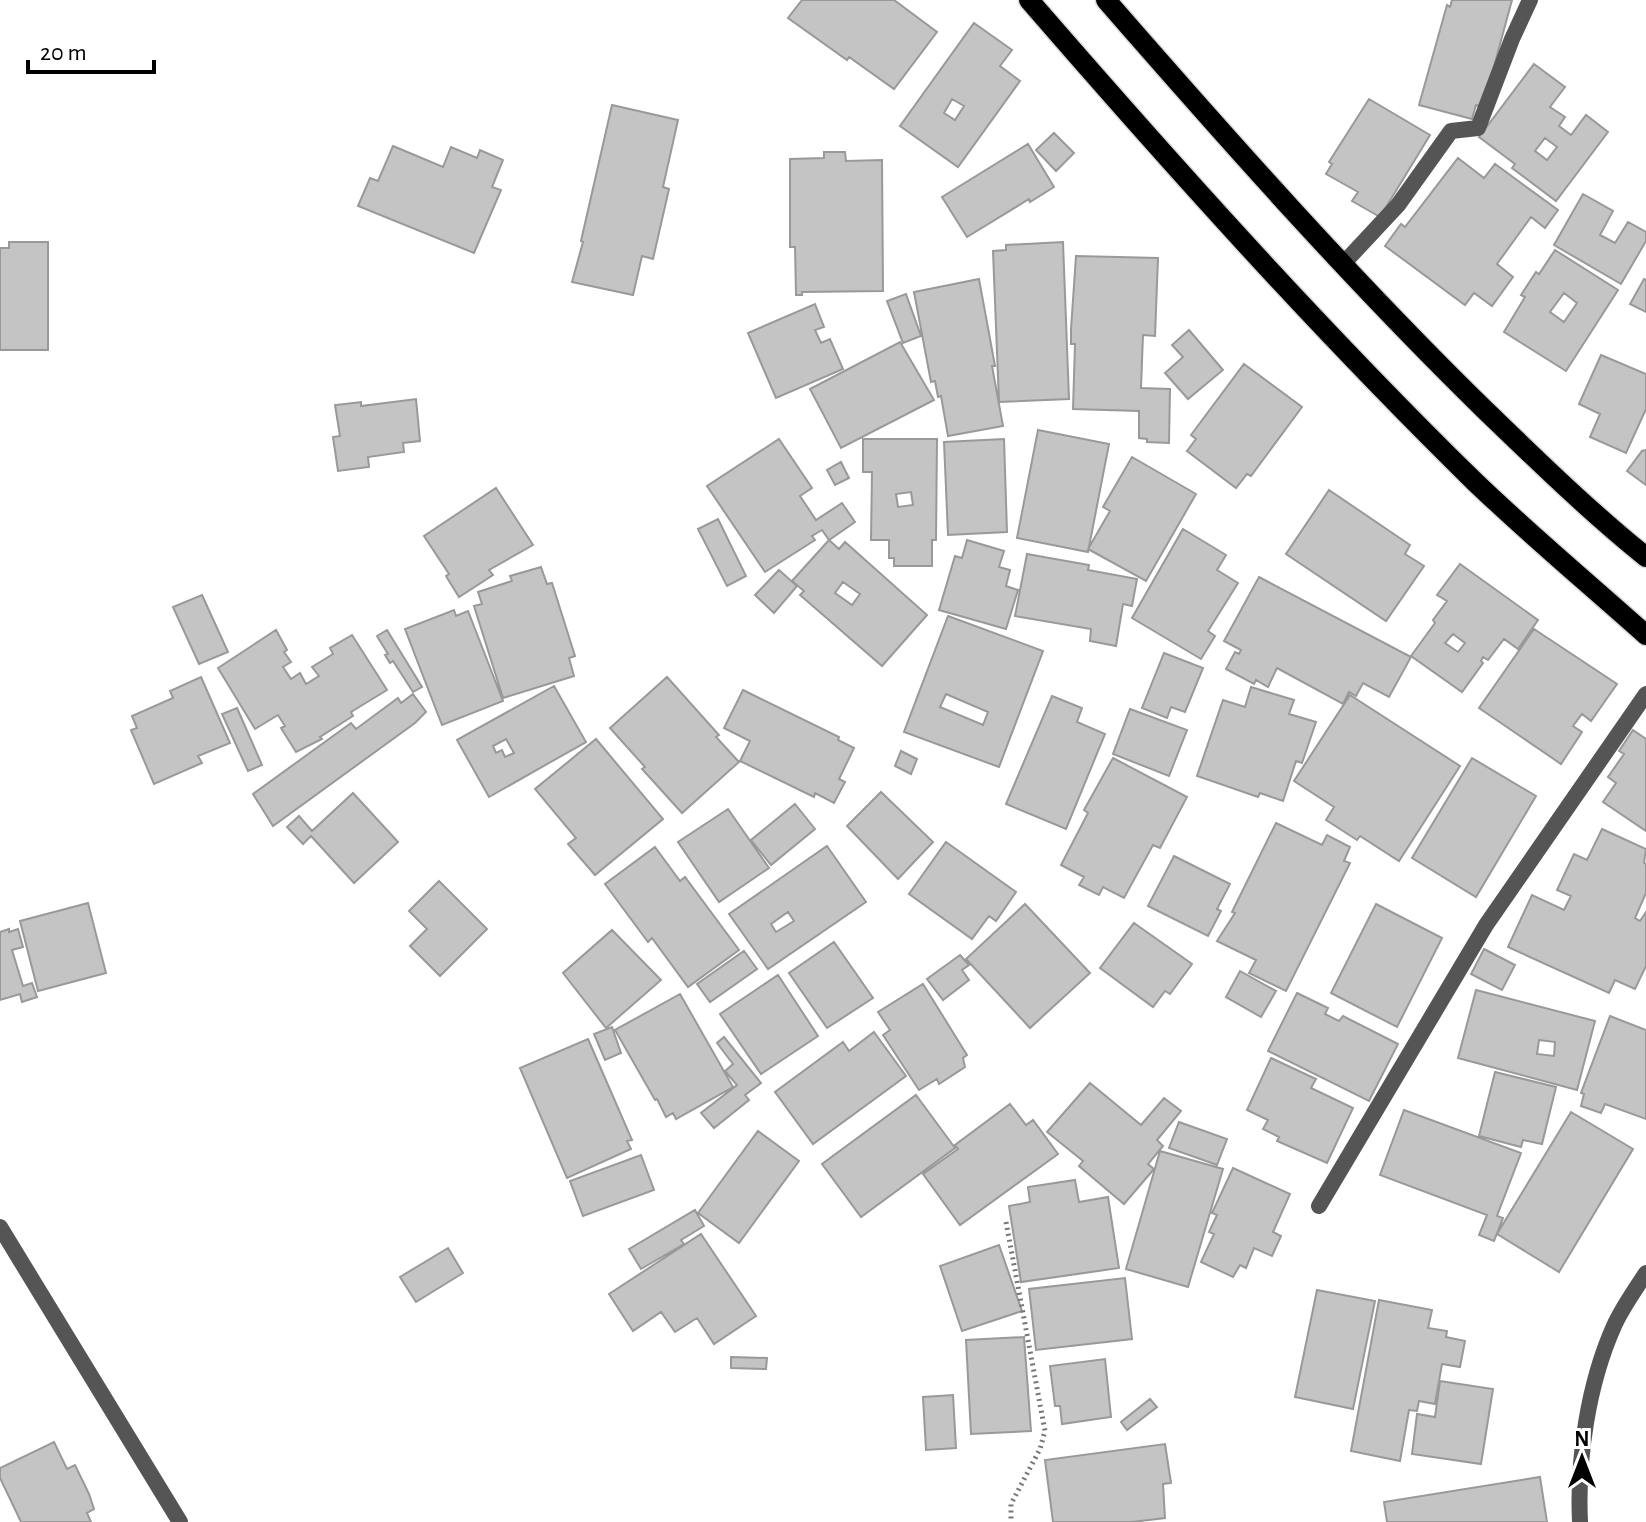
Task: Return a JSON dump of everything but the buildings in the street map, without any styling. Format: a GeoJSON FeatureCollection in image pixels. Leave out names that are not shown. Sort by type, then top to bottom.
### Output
{"type":"FeatureCollection","features":[{"type":"Feature","properties":{"kind":"main road"},"geometry":{"type":"LineString","coordinates":[[1029,0],[1135,123],[1336,341],[1476,483],[1646,635]]}},
{"type":"Feature","properties":{"kind":"main road"},"geometry":{"type":"LineString","coordinates":[[1106,0],[1233,145],[1419,345],[1592,514],[1646,557]]}},
{"type":"Feature","properties":{"kind":"street"},"geometry":{"type":"LineString","coordinates":[[1343,264],[1398,205],[1451,131],[1478,128],[1530,0]]}},
{"type":"Feature","properties":{"kind":"street"},"geometry":{"type":"LineString","coordinates":[[1319,1206],[1486,925],[1646,694]]}},
{"type":"Feature","properties":{"kind":"street"},"geometry":{"type":"LineString","coordinates":[[0,1227],[178,1521]]}},
{"type":"Feature","properties":{"kind":"street"},"geometry":{"type":"LineString","coordinates":[[1580,1522],[1578,1489],[1588,1406],[1614,1326],[1646,1273]]}},
{"type":"Feature","properties":{"kind":"path"},"geometry":{"type":"LineString","coordinates":[[1006,1222],[1045,1431],[1040,1449],[1011,1504],[1011,1522]]}}]}
